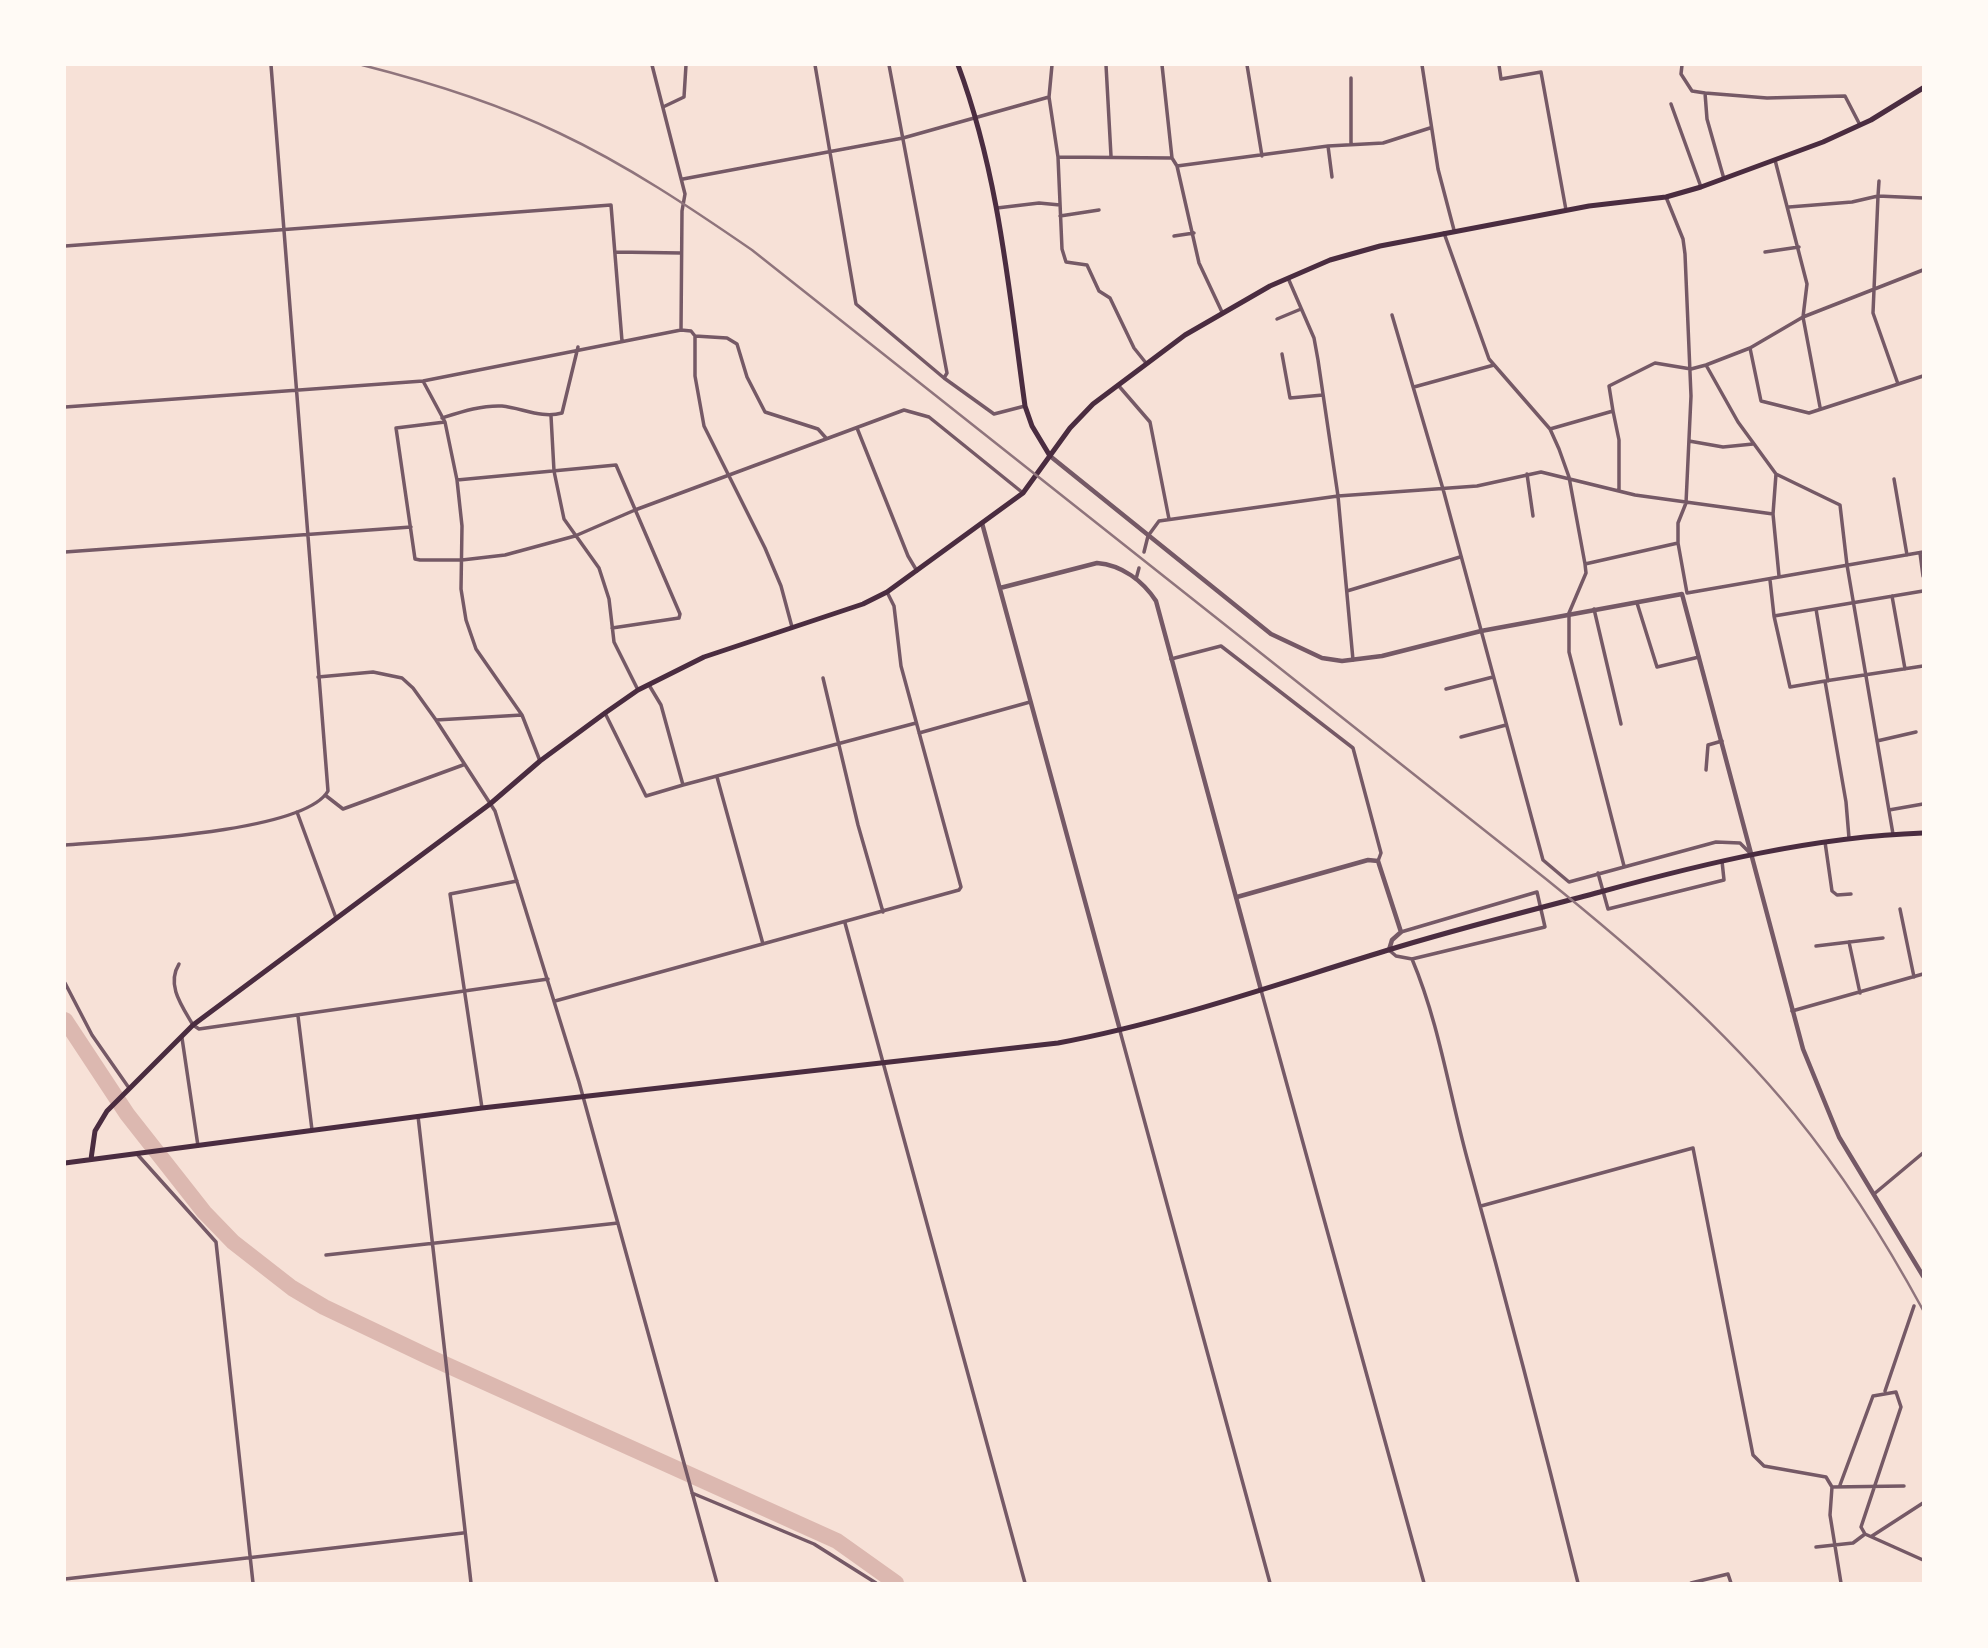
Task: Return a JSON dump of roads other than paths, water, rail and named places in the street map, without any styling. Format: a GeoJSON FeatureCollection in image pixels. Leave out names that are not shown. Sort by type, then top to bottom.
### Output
{"type":"FeatureCollection","features":[{"type":"Feature","properties":{"kind":"main road"},"geometry":{"type":"LineString","coordinates":[[958,65],[978,118],[997,208],[1025,406],[1032,426],[1050,456]]}},
{"type":"Feature","properties":{"kind":"main road"},"geometry":{"type":"LineString","coordinates":[[91,1160],[95,1131],[112,1106],[181,1035],[490,804],[540,761],[638,690],[704,657],[863,604],[887,592],[1023,493],[1083,412],[1146,363],[1222,312],[1287,278],[1367,249],[1566,210],[1666,197],[1724,180],[1860,125],[1923,88]]}},
{"type":"Feature","properties":{"kind":"main road"},"geometry":{"type":"LineString","coordinates":[[65,1163],[482,1108],[1058,1043],[1120,1031],[1389,950],[1722,860],[1825,842],[1923,833]]}},
{"type":"Feature","properties":{"kind":"street"},"geometry":{"type":"LineString","coordinates":[[65,845],[186,834],[287,818],[328,791],[271,65]]}},
{"type":"Feature","properties":{"kind":"street"},"geometry":{"type":"LineString","coordinates":[[652,65],[685,194],[681,253],[681,330]]}},
{"type":"Feature","properties":{"kind":"street"},"geometry":{"type":"LineString","coordinates":[[663,107],[684,97],[686,65]]}},
{"type":"Feature","properties":{"kind":"street"},"geometry":{"type":"LineString","coordinates":[[815,65],[856,304],[944,378],[994,414],[1025,406]]}},
{"type":"Feature","properties":{"kind":"street"},"geometry":{"type":"LineString","coordinates":[[889,65],[947,373],[944,378]]}},
{"type":"Feature","properties":{"kind":"street"},"geometry":{"type":"LineString","coordinates":[[1052,65],[1049,97],[1058,157],[1062,249],[1066,262],[1087,265],[1099,291],[1110,298],[1134,348],[1146,363]]}},
{"type":"Feature","properties":{"kind":"street"},"geometry":{"type":"LineString","coordinates":[[1106,65],[1111,156]]}},
{"type":"Feature","properties":{"kind":"street"},"geometry":{"type":"LineString","coordinates":[[1162,65],[1171,158],[1177,166],[1178,181],[1194,233],[1199,263],[1222,312]]}},
{"type":"Feature","properties":{"kind":"street"},"geometry":{"type":"LineString","coordinates":[[1247,65],[1262,156]]}},
{"type":"Feature","properties":{"kind":"street"},"geometry":{"type":"LineString","coordinates":[[1422,65],[1430,128],[1454,230]]}},
{"type":"Feature","properties":{"kind":"street"},"geometry":{"type":"LineString","coordinates":[[1499,65],[1501,79],[1541,72]]}},
{"type":"Feature","properties":{"kind":"street"},"geometry":{"type":"LineString","coordinates":[[1540,65],[1566,210]]}},
{"type":"Feature","properties":{"kind":"street"},"geometry":{"type":"LineString","coordinates":[[1682,65],[1681,74],[1692,91],[1767,98],[1845,96],[1860,125]]}},
{"type":"Feature","properties":{"kind":"street"},"geometry":{"type":"LineString","coordinates":[[1351,78],[1351,145]]}},
{"type":"Feature","properties":{"kind":"street"},"geometry":{"type":"LineString","coordinates":[[1705,93],[1707,119],[1724,180]]}},
{"type":"Feature","properties":{"kind":"street"},"geometry":{"type":"LineString","coordinates":[[683,179],[903,138],[1049,97]]}},
{"type":"Feature","properties":{"kind":"street"},"geometry":{"type":"LineString","coordinates":[[1671,104],[1700,187]]}},
{"type":"Feature","properties":{"kind":"street"},"geometry":{"type":"LineString","coordinates":[[1177,166],[1328,146],[1383,143],[1430,128]]}},
{"type":"Feature","properties":{"kind":"street"},"geometry":{"type":"LineString","coordinates":[[1328,146],[1332,177]]}},
{"type":"Feature","properties":{"kind":"street"},"geometry":{"type":"LineString","coordinates":[[1058,157],[1171,158]]}},
{"type":"Feature","properties":{"kind":"street"},"geometry":{"type":"LineString","coordinates":[[1775,160],[1807,284],[1803,317],[1820,407]]}},
{"type":"Feature","properties":{"kind":"street"},"geometry":{"type":"LineString","coordinates":[[1879,181],[1873,313],[1898,384]]}},
{"type":"Feature","properties":{"kind":"street"},"geometry":{"type":"LineString","coordinates":[[1789,207],[1852,202],[1878,196],[1923,198]]}},
{"type":"Feature","properties":{"kind":"street"},"geometry":{"type":"LineString","coordinates":[[1666,197],[1683,239],[1691,369],[1686,503],[1678,523],[1678,543],[1685,593],[1700,657],[1792,1010],[1817,1088],[1839,1137],[1923,1276]]}},
{"type":"Feature","properties":{"kind":"street"},"geometry":{"type":"LineString","coordinates":[[997,208],[1039,203],[1060,205]]}},
{"type":"Feature","properties":{"kind":"street"},"geometry":{"type":"LineString","coordinates":[[65,246],[611,205],[622,341]]}},
{"type":"Feature","properties":{"kind":"street"},"geometry":{"type":"LineString","coordinates":[[1060,216],[1099,210]]}},
{"type":"Feature","properties":{"kind":"street"},"geometry":{"type":"LineString","coordinates":[[1174,236],[1194,233]]}},
{"type":"Feature","properties":{"kind":"street"},"geometry":{"type":"LineString","coordinates":[[1444,233],[1480,337],[1494,365],[1550,429],[1569,477],[1586,573],[1569,613],[1569,652],[1624,866]]}},
{"type":"Feature","properties":{"kind":"street"},"geometry":{"type":"LineString","coordinates":[[1765,252],[1799,247]]}},
{"type":"Feature","properties":{"kind":"street"},"geometry":{"type":"LineString","coordinates":[[615,252],[681,253]]}},
{"type":"Feature","properties":{"kind":"street"},"geometry":{"type":"LineString","coordinates":[[1619,491],[1619,440],[1609,386],[1656,362],[1691,369],[1706,365],[1750,348],[1803,317],[1923,270]]}},
{"type":"Feature","properties":{"kind":"street"},"geometry":{"type":"LineString","coordinates":[[1287,278],[1314,338],[1338,496],[1353,660]]}},
{"type":"Feature","properties":{"kind":"street"},"geometry":{"type":"LineString","coordinates":[[1277,319],[1301,309]]}},
{"type":"Feature","properties":{"kind":"street"},"geometry":{"type":"LineString","coordinates":[[1392,315],[1443,489],[1543,860],[1569,882],[1728,840],[1740,844],[1752,854]]}},
{"type":"Feature","properties":{"kind":"street"},"geometry":{"type":"LineString","coordinates":[[65,407],[297,388],[423,381],[578,348],[681,330],[691,331],[695,336],[695,376],[704,426],[765,548],[781,586],[792,627]]}},
{"type":"Feature","properties":{"kind":"street"},"geometry":{"type":"LineString","coordinates":[[695,336],[727,338],[737,344],[747,377],[765,412],[818,429],[826,438]]}},
{"type":"Feature","properties":{"kind":"street"},"geometry":{"type":"LineString","coordinates":[[578,348],[562,413],[551,416],[500,406],[482,407],[443,420],[396,428],[415,559],[462,560],[505,555],[575,536],[635,510],[904,410],[929,417],[1023,493]]}},
{"type":"Feature","properties":{"kind":"street"},"geometry":{"type":"LineString","coordinates":[[1750,348],[1761,401],[1809,413],[1820,407],[1923,376]]}},
{"type":"Feature","properties":{"kind":"street"},"geometry":{"type":"LineString","coordinates":[[1282,354],[1290,398],[1323,395]]}},
{"type":"Feature","properties":{"kind":"street"},"geometry":{"type":"LineString","coordinates":[[1414,387],[1494,365]]}},
{"type":"Feature","properties":{"kind":"street"},"geometry":{"type":"LineString","coordinates":[[1706,365],[1738,422],[1776,474],[1840,505],[1847,565],[1893,834]]}},
{"type":"Feature","properties":{"kind":"street"},"geometry":{"type":"LineString","coordinates":[[423,381],[443,420],[457,480],[461,589],[466,620],[476,649],[522,715],[540,761]]}},
{"type":"Feature","properties":{"kind":"street"},"geometry":{"type":"LineString","coordinates":[[1118,385],[1150,422],[1168,519]]}},
{"type":"Feature","properties":{"kind":"street"},"geometry":{"type":"LineString","coordinates":[[1550,429],[1613,411]]}},
{"type":"Feature","properties":{"kind":"street"},"geometry":{"type":"LineString","coordinates":[[551,416],[554,468],[565,519],[599,568],[609,599],[614,642],[638,690]]}},
{"type":"Feature","properties":{"kind":"street"},"geometry":{"type":"LineString","coordinates":[[857,427],[908,556],[917,571]]}},
{"type":"Feature","properties":{"kind":"street"},"geometry":{"type":"LineString","coordinates":[[1689,442],[1723,447],[1754,444]]}},
{"type":"Feature","properties":{"kind":"street"},"geometry":{"type":"LineString","coordinates":[[1050,456],[1271,634],[1322,658],[1353,660],[1382,656],[1481,631],[1569,613],[1922,553],[1923,576]]}},
{"type":"Feature","properties":{"kind":"street"},"geometry":{"type":"LineString","coordinates":[[457,480],[554,468],[616,465],[679,618],[612,628]]}},
{"type":"Feature","properties":{"kind":"street"},"geometry":{"type":"LineString","coordinates":[[1144,552],[1148,536],[1159,521],[1168,519],[1338,496],[1477,486],[1541,472],[1619,491],[1773,514]]}},
{"type":"Feature","properties":{"kind":"street"},"geometry":{"type":"LineString","coordinates":[[1527,474],[1533,516]]}},
{"type":"Feature","properties":{"kind":"street"},"geometry":{"type":"LineString","coordinates":[[1776,474],[1773,514],[1779,577]]}},
{"type":"Feature","properties":{"kind":"street"},"geometry":{"type":"LineString","coordinates":[[1894,478],[1907,555]]}},
{"type":"Feature","properties":{"kind":"street"},"geometry":{"type":"LineString","coordinates":[[982,523],[1270,1583]]}},
{"type":"Feature","properties":{"kind":"street"},"geometry":{"type":"LineString","coordinates":[[65,552],[411,527]]}},
{"type":"Feature","properties":{"kind":"street"},"geometry":{"type":"LineString","coordinates":[[1585,565],[1678,543]]}},
{"type":"Feature","properties":{"kind":"street"},"geometry":{"type":"LineString","coordinates":[[1347,591],[1460,557]]}},
{"type":"Feature","properties":{"kind":"street"},"geometry":{"type":"LineString","coordinates":[[1000,587],[1097,562],[1113,564],[1136,579],[1156,601],[1423,1583]]}},
{"type":"Feature","properties":{"kind":"street"},"geometry":{"type":"LineString","coordinates":[[1136,579],[1139,568]]}},
{"type":"Feature","properties":{"kind":"street"},"geometry":{"type":"LineString","coordinates":[[1769,579],[1774,616],[1790,687],[1923,666]]}},
{"type":"Feature","properties":{"kind":"street"},"geometry":{"type":"LineString","coordinates":[[1774,616],[1923,591]]}},
{"type":"Feature","properties":{"kind":"street"},"geometry":{"type":"LineString","coordinates":[[555,1001],[845,923],[961,887],[901,666],[894,606],[887,592]]}},
{"type":"Feature","properties":{"kind":"street"},"geometry":{"type":"LineString","coordinates":[[1892,596],[1905,669]]}},
{"type":"Feature","properties":{"kind":"street"},"geometry":{"type":"LineString","coordinates":[[1637,601],[1657,667],[1700,657]]}},
{"type":"Feature","properties":{"kind":"street"},"geometry":{"type":"LineString","coordinates":[[1594,609],[1621,724]]}},
{"type":"Feature","properties":{"kind":"street"},"geometry":{"type":"LineString","coordinates":[[1816,609],[1846,802],[1849,839]]}},
{"type":"Feature","properties":{"kind":"street"},"geometry":{"type":"LineString","coordinates":[[1171,659],[1222,646],[1353,748],[1381,852],[1378,861],[1401,932]]}},
{"type":"Feature","properties":{"kind":"street"},"geometry":{"type":"LineString","coordinates":[[318,677],[373,673],[402,678],[436,720],[490,804],[500,825],[583,1096],[716,1583]]}},
{"type":"Feature","properties":{"kind":"street"},"geometry":{"type":"LineString","coordinates":[[1446,690],[1493,677]]}},
{"type":"Feature","properties":{"kind":"street"},"geometry":{"type":"LineString","coordinates":[[823,678],[837,744],[883,912]]}},
{"type":"Feature","properties":{"kind":"street"},"geometry":{"type":"LineString","coordinates":[[649,684],[661,705],[683,785]]}},
{"type":"Feature","properties":{"kind":"street"},"geometry":{"type":"LineString","coordinates":[[919,733],[1030,702]]}},
{"type":"Feature","properties":{"kind":"street"},"geometry":{"type":"LineString","coordinates":[[606,713],[646,796],[916,723]]}},
{"type":"Feature","properties":{"kind":"street"},"geometry":{"type":"LineString","coordinates":[[436,720],[522,715]]}},
{"type":"Feature","properties":{"kind":"street"},"geometry":{"type":"LineString","coordinates":[[1461,737],[1506,725]]}},
{"type":"Feature","properties":{"kind":"street"},"geometry":{"type":"LineString","coordinates":[[1877,741],[1916,732]]}},
{"type":"Feature","properties":{"kind":"street"},"geometry":{"type":"LineString","coordinates":[[1706,770],[1708,745],[1722,741]]}},
{"type":"Feature","properties":{"kind":"street"},"geometry":{"type":"LineString","coordinates":[[325,795],[343,809],[463,765]]}},
{"type":"Feature","properties":{"kind":"street"},"geometry":{"type":"LineString","coordinates":[[717,777],[763,944]]}},
{"type":"Feature","properties":{"kind":"street"},"geometry":{"type":"LineString","coordinates":[[1889,810],[1923,804]]}},
{"type":"Feature","properties":{"kind":"street"},"geometry":{"type":"LineString","coordinates":[[297,812],[336,918]]}},
{"type":"Feature","properties":{"kind":"street"},"geometry":{"type":"LineString","coordinates":[[1825,842],[1832,891],[1837,895],[1851,894]]}},
{"type":"Feature","properties":{"kind":"street"},"geometry":{"type":"LineString","coordinates":[[1237,897],[1368,860],[1378,861]]}},
{"type":"Feature","properties":{"kind":"street"},"geometry":{"type":"LineString","coordinates":[[1598,875],[1608,909],[1724,880],[1722,860]]}},
{"type":"Feature","properties":{"kind":"street"},"geometry":{"type":"LineString","coordinates":[[482,1108],[450,894],[517,881]]}},
{"type":"Feature","properties":{"kind":"street"},"geometry":{"type":"LineString","coordinates":[[1536,891],[1545,922],[1545,927],[1412,959],[1396,956],[1389,950],[1392,940],[1401,932],[1536,891]]}},
{"type":"Feature","properties":{"kind":"street"},"geometry":{"type":"LineString","coordinates":[[1900,909],[1914,977]]}},
{"type":"Feature","properties":{"kind":"street"},"geometry":{"type":"LineString","coordinates":[[845,923],[1025,1583]]}},
{"type":"Feature","properties":{"kind":"street"},"geometry":{"type":"LineString","coordinates":[[1816,946],[1883,937]]}},
{"type":"Feature","properties":{"kind":"street"},"geometry":{"type":"LineString","coordinates":[[1849,942],[1860,993]]}},
{"type":"Feature","properties":{"kind":"street"},"geometry":{"type":"LineString","coordinates":[[1412,959],[1426,993],[1578,1583]]}},
{"type":"Feature","properties":{"kind":"street"},"geometry":{"type":"LineString","coordinates":[[179,964],[173,974],[173,984],[193,1025],[199,1029],[466,993],[548,979]]}},
{"type":"Feature","properties":{"kind":"street"},"geometry":{"type":"LineString","coordinates":[[1792,1010],[1923,974]]}},
{"type":"Feature","properties":{"kind":"street"},"geometry":{"type":"LineString","coordinates":[[65,983],[92,1035],[127,1091]]}},
{"type":"Feature","properties":{"kind":"street"},"geometry":{"type":"LineString","coordinates":[[298,1016],[312,1130]]}},
{"type":"Feature","properties":{"kind":"street"},"geometry":{"type":"LineString","coordinates":[[181,1035],[186,1045],[198,1146]]}},
{"type":"Feature","properties":{"kind":"street"},"geometry":{"type":"LineString","coordinates":[[418,1116],[463,1533],[471,1583]]}},
{"type":"Feature","properties":{"kind":"street"},"geometry":{"type":"LineString","coordinates":[[1481,1206],[1693,1148],[1753,1455],[1764,1466],[1826,1477],[1832,1487],[1830,1515],[1842,1583]]}},
{"type":"Feature","properties":{"kind":"street"},"geometry":{"type":"LineString","coordinates":[[1874,1194],[1923,1153]]}},
{"type":"Feature","properties":{"kind":"street"},"geometry":{"type":"LineString","coordinates":[[137,1154],[216,1242],[253,1583]]}},
{"type":"Feature","properties":{"kind":"street"},"geometry":{"type":"LineString","coordinates":[[326,1255],[618,1223]]}},
{"type":"Feature","properties":{"kind":"street"},"geometry":{"type":"LineString","coordinates":[[1885,1391],[1914,1306]]}},
{"type":"Feature","properties":{"kind":"street"},"geometry":{"type":"LineString","coordinates":[[1840,1485],[1873,1396],[1885,1391],[1896,1392],[1900,1407],[1861,1527],[1865,1534],[1923,1560]]}},
{"type":"Feature","properties":{"kind":"street"},"geometry":{"type":"LineString","coordinates":[[1832,1487],[1904,1486]]}},
{"type":"Feature","properties":{"kind":"street"},"geometry":{"type":"LineString","coordinates":[[692,1493],[814,1544],[876,1583]]}},
{"type":"Feature","properties":{"kind":"street"},"geometry":{"type":"LineString","coordinates":[[1871,1536],[1923,1503]]}},
{"type":"Feature","properties":{"kind":"street"},"geometry":{"type":"LineString","coordinates":[[65,1579],[463,1533]]}},
{"type":"Feature","properties":{"kind":"street"},"geometry":{"type":"LineString","coordinates":[[1816,1547],[1853,1543],[1865,1534]]}},
{"type":"Feature","properties":{"kind":"street"},"geometry":{"type":"LineString","coordinates":[[1691,1583],[1728,1574],[1731,1583]]}},
{"type":"Feature","properties":{"kind":"waterway"},"geometry":{"type":"LineString","coordinates":[[65,1020],[127,1114],[204,1212],[233,1242],[292,1288],[324,1307],[429,1357],[837,1541],[896,1583]]}},
{"type":"Feature","properties":{"kind":"railway"},"geometry":{"type":"LineString","coordinates":[[362,65],[462,94],[559,133],[634,173],[752,250],[1546,879],[1676,990],[1737,1050],[1794,1114],[1847,1184],[1923,1310]]}}]}
